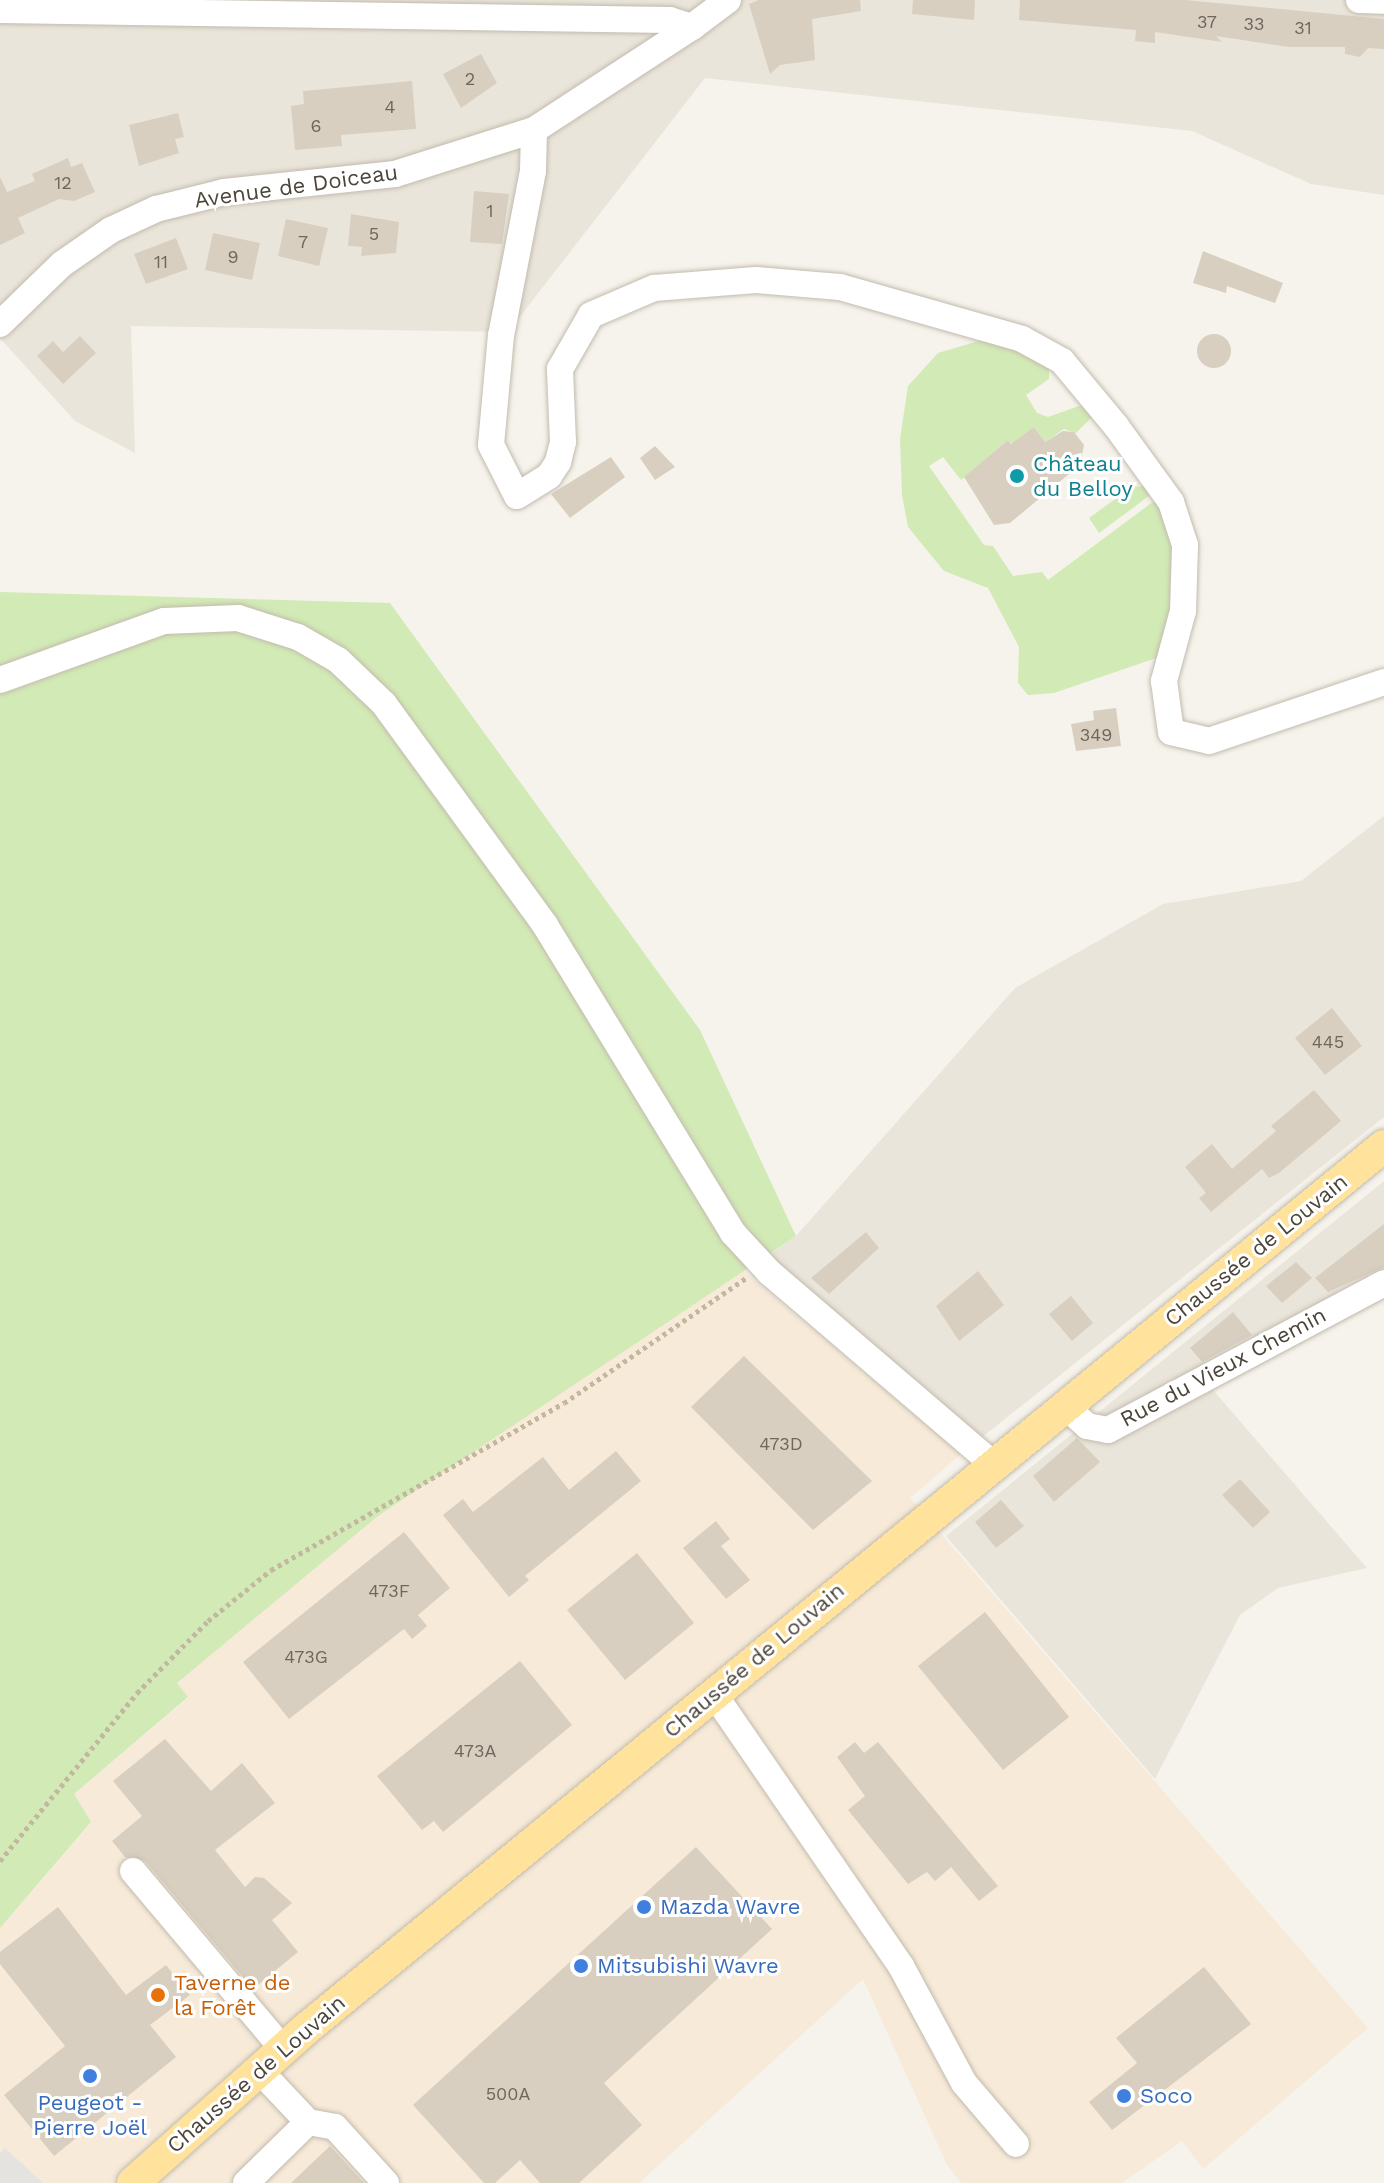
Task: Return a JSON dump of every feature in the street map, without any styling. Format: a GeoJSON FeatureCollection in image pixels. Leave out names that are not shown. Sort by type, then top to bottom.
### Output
{"type":"FeatureCollection","features":[{"type":"Feature","properties":{"kind":"main road","name":"Chaussée de Louvain"},"geometry":{"type":"LineString","coordinates":[[133,2183],[271,2059],[1384,1146]]}},
{"type":"Feature","properties":{"kind":"street","name":"Avenue de Doiceau"},"geometry":{"type":"LineString","coordinates":[[0,324],[62,264],[111,230],[156,209],[224,192],[395,174],[534,130],[728,0]]}},
{"type":"Feature","properties":{"kind":"street"},"geometry":{"type":"LineString","coordinates":[[1359,0],[1384,1]]}},
{"type":"Feature","properties":{"kind":"street"},"geometry":{"type":"LineString","coordinates":[[0,10],[89,6],[258,8],[670,20],[692,27]]}},
{"type":"Feature","properties":{"kind":"street"},"geometry":{"type":"LineString","coordinates":[[534,130],[533,171],[501,335],[491,445],[517,496],[549,476],[558,462],[563,442],[560,369],[591,315],[654,288],[756,280],[840,287],[1022,339],[1062,361],[1116,426],[1171,502],[1185,545],[1183,611],[1164,681],[1171,732],[1209,741],[1384,682]]}},
{"type":"Feature","properties":{"kind":"street"},"geometry":{"type":"LineString","coordinates":[[0,680],[164,621],[238,618],[298,637],[338,660],[384,704],[545,925],[710,1200],[761,1264],[994,1465]]}},
{"type":"Feature","properties":{"kind":"street","name":"Rue du Vieux Chemin"},"geometry":{"type":"LineString","coordinates":[[1065,1406],[1087,1426],[1108,1430],[1384,1283]]}},
{"type":"Feature","properties":{"kind":"street"},"geometry":{"type":"LineString","coordinates":[[714,1694],[901,1966],[964,2083],[1016,2144]]}},
{"type":"Feature","properties":{"kind":"street"},"geometry":{"type":"LineString","coordinates":[[133,1871],[271,2059],[308,2122],[335,2127],[386,2183]]}},
{"type":"Feature","properties":{"kind":"street"},"geometry":{"type":"LineString","coordinates":[[246,2183],[308,2122]]}},
{"type":"Feature","properties":{"kind":"path"},"geometry":{"type":"LineString","coordinates":[[0,1861],[137,1693],[208,1621],[271,1570],[564,1403],[684,1325],[761,1264]]}},
{"type":"Feature","properties":{"kind":"shaded area"},"geometry":{"type":"Polygon","coordinates":[[[0,0],[1384,0],[1384,195],[1311,184],[1192,131],[705,78],[508,332],[131,326],[135,453],[75,421],[0,338],[0,0]]]}},
{"type":"Feature","properties":{"kind":"shaded area"},"geometry":{"type":"Polygon","coordinates":[[[1384,816],[1384,1117],[961,1454],[761,1260],[796,1236],[1015,988],[1163,904],[1301,881],[1384,816]]]}},
{"type":"Feature","properties":{"kind":"shaded area"},"geometry":{"type":"Polygon","coordinates":[[[1384,1181],[1384,1299],[1213,1390],[1367,1568],[1278,1588],[1240,1615],[1155,1779],[946,1536],[1384,1181]]]}},
{"type":"Feature","properties":{"kind":"shaded area"},"geometry":{"type":"Polygon","coordinates":[[[741,1269],[961,1454],[910,1498],[1368,2028],[1203,2169],[1182,2141],[1122,2183],[961,2183],[947,2165],[863,1979],[639,2183],[0,2183],[0,1928],[91,1823],[74,1794],[188,1698],[176,1683],[378,1516],[741,1269]]]}},
{"type":"Feature","properties":{"kind":"shaded area"},"geometry":{"type":"Polygon","coordinates":[[[5,2148],[43,2183],[0,2183],[0,2153],[5,2148]]]}},
{"type":"Feature","properties":{"kind":"green space"},"geometry":{"type":"Polygon","coordinates":[[[992,337],[1049,368],[1049,379],[1026,395],[1037,413],[1048,417],[1079,406],[1090,408],[1093,416],[1076,433],[1064,429],[1045,442],[1034,427],[1012,444],[1008,440],[961,480],[943,457],[929,466],[984,545],[993,546],[1013,576],[1042,572],[1048,580],[1159,499],[1168,513],[1178,574],[1162,656],[1054,693],[1028,695],[1018,683],[1019,647],[988,588],[944,571],[908,527],[902,495],[900,439],[908,386],[938,353],[992,337]]]}},
{"type":"Feature","properties":{"kind":"green space"},"geometry":{"type":"Polygon","coordinates":[[[1147,486],[1153,493],[1099,533],[1089,518],[1132,487],[1147,486]]]}},
{"type":"Feature","properties":{"kind":"green space"},"geometry":{"type":"Polygon","coordinates":[[[0,592],[390,603],[700,1030],[796,1236],[378,1516],[177,1683],[188,1697],[74,1794],[91,1822],[0,1928],[0,592]]]}},
{"type":"Feature","properties":{"kind":"building"},"geometry":{"type":"Polygon","coordinates":[[[759,0],[860,0],[861,11],[812,19],[815,60],[780,65],[770,74],[749,4],[759,0]]]}},
{"type":"Feature","properties":{"kind":"building"},"geometry":{"type":"Polygon","coordinates":[[[913,0],[975,0],[974,20],[912,14],[913,0]]]}},
{"type":"Feature","properties":{"kind":"building"},"geometry":{"type":"Polygon","coordinates":[[[1020,0],[1185,0],[1384,19],[1384,49],[1368,48],[1360,57],[1345,54],[1345,47],[1289,47],[1216,36],[1222,42],[1155,32],[1155,43],[1135,41],[1136,30],[1019,20],[1020,0]]]}},
{"type":"Feature","properties":{"kind":"building"},"geometry":{"type":"Polygon","coordinates":[[[481,54],[497,83],[461,108],[443,74],[481,54]]]}},
{"type":"Feature","properties":{"kind":"building"},"geometry":{"type":"Polygon","coordinates":[[[412,81],[416,129],[341,135],[342,146],[295,150],[291,106],[304,104],[303,91],[412,81]]]}},
{"type":"Feature","properties":{"kind":"building"},"geometry":{"type":"Polygon","coordinates":[[[178,113],[184,137],[175,139],[179,153],[139,166],[129,125],[178,113]]]}},
{"type":"Feature","properties":{"kind":"building"},"geometry":{"type":"Polygon","coordinates":[[[68,158],[71,167],[82,163],[95,192],[74,201],[59,199],[18,218],[25,233],[0,245],[0,177],[7,192],[35,181],[32,174],[68,158]]]}},
{"type":"Feature","properties":{"kind":"building"},"geometry":{"type":"Polygon","coordinates":[[[474,191],[509,194],[502,244],[470,242],[474,191]]]}},
{"type":"Feature","properties":{"kind":"building"},"geometry":{"type":"Polygon","coordinates":[[[351,214],[399,222],[396,253],[361,256],[362,247],[348,246],[351,214]]]}},
{"type":"Feature","properties":{"kind":"building"},"geometry":{"type":"Polygon","coordinates":[[[286,219],[328,228],[319,266],[278,256],[286,219]]]}},
{"type":"Feature","properties":{"kind":"building"},"geometry":{"type":"Polygon","coordinates":[[[213,233],[260,243],[252,280],[205,270],[213,233]]]}},
{"type":"Feature","properties":{"kind":"building"},"geometry":{"type":"Polygon","coordinates":[[[176,238],[188,269],[146,284],[134,254],[176,238]]]}},
{"type":"Feature","properties":{"kind":"building"},"geometry":{"type":"Polygon","coordinates":[[[1203,251],[1283,283],[1275,303],[1227,286],[1226,293],[1193,283],[1203,251]]]}},
{"type":"Feature","properties":{"kind":"building"},"geometry":{"type":"Polygon","coordinates":[[[1214,334],[1226,339],[1231,351],[1226,363],[1214,368],[1202,363],[1197,351],[1202,339],[1214,334]]]}},
{"type":"Feature","properties":{"kind":"building"},"geometry":{"type":"Polygon","coordinates":[[[80,336],[96,353],[63,384],[37,356],[53,341],[63,352],[80,336]]]}},
{"type":"Feature","properties":{"kind":"building","name":"Château du Belloy"},"geometry":{"type":"Polygon","coordinates":[[[1034,427],[1045,442],[1063,431],[1074,432],[1084,445],[1082,455],[1065,467],[1069,474],[1010,523],[994,525],[964,477],[1008,440],[1011,444],[1034,427]]]}},
{"type":"Feature","properties":{"kind":"building"},"geometry":{"type":"Polygon","coordinates":[[[655,446],[675,467],[655,480],[640,458],[655,446]]]}},
{"type":"Feature","properties":{"kind":"building"},"geometry":{"type":"Polygon","coordinates":[[[611,457],[625,477],[570,518],[551,494],[611,457]]]}},
{"type":"Feature","properties":{"kind":"building"},"geometry":{"type":"Polygon","coordinates":[[[1116,708],[1121,746],[1076,751],[1071,724],[1094,720],[1093,711],[1116,708]]]}},
{"type":"Feature","properties":{"kind":"building"},"geometry":{"type":"Polygon","coordinates":[[[1332,1008],[1362,1046],[1325,1075],[1295,1038],[1332,1008]]]}},
{"type":"Feature","properties":{"kind":"building"},"geometry":{"type":"Polygon","coordinates":[[[1314,1090],[1341,1121],[1279,1173],[1269,1178],[1262,1169],[1211,1212],[1199,1198],[1206,1193],[1185,1167],[1212,1144],[1232,1169],[1276,1131],[1271,1126],[1314,1090]]]}},
{"type":"Feature","properties":{"kind":"building"},"geometry":{"type":"Polygon","coordinates":[[[1384,1224],[1384,1267],[1328,1292],[1315,1278],[1384,1224]]]}},
{"type":"Feature","properties":{"kind":"building"},"geometry":{"type":"Polygon","coordinates":[[[866,1232],[879,1248],[829,1294],[811,1278],[866,1232]]]}},
{"type":"Feature","properties":{"kind":"building"},"geometry":{"type":"Polygon","coordinates":[[[1296,1262],[1312,1278],[1282,1303],[1266,1286],[1296,1262]]]}},
{"type":"Feature","properties":{"kind":"building"},"geometry":{"type":"Polygon","coordinates":[[[978,1271],[1004,1305],[959,1341],[936,1306],[978,1271]]]}},
{"type":"Feature","properties":{"kind":"building"},"geometry":{"type":"Polygon","coordinates":[[[1071,1296],[1093,1323],[1072,1341],[1049,1314],[1071,1296]]]}},
{"type":"Feature","properties":{"kind":"building"},"geometry":{"type":"Polygon","coordinates":[[[1233,1312],[1252,1335],[1202,1362],[1190,1348],[1233,1312]]]}},
{"type":"Feature","properties":{"kind":"building"},"geometry":{"type":"Polygon","coordinates":[[[744,1356],[872,1481],[813,1530],[691,1407],[744,1356]]]}},
{"type":"Feature","properties":{"kind":"building"},"geometry":{"type":"Polygon","coordinates":[[[1077,1438],[1100,1462],[1054,1502],[1033,1476],[1077,1438]]]}},
{"type":"Feature","properties":{"kind":"building"},"geometry":{"type":"Polygon","coordinates":[[[616,1451],[641,1481],[525,1576],[529,1580],[509,1597],[443,1515],[463,1499],[473,1512],[543,1457],[569,1490],[616,1451]]]}},
{"type":"Feature","properties":{"kind":"building"},"geometry":{"type":"Polygon","coordinates":[[[1240,1479],[1270,1512],[1253,1528],[1222,1495],[1240,1479]]]}},
{"type":"Feature","properties":{"kind":"building"},"geometry":{"type":"Polygon","coordinates":[[[1001,1500],[1024,1526],[996,1548],[975,1522],[1001,1500]]]}},
{"type":"Feature","properties":{"kind":"building"},"geometry":{"type":"Polygon","coordinates":[[[716,1521],[730,1539],[721,1546],[750,1580],[726,1599],[683,1548],[716,1521]]]}},
{"type":"Feature","properties":{"kind":"building"},"geometry":{"type":"Polygon","coordinates":[[[404,1532],[450,1588],[418,1615],[427,1626],[412,1639],[404,1629],[289,1719],[243,1662],[404,1532]]]}},
{"type":"Feature","properties":{"kind":"building"},"geometry":{"type":"Polygon","coordinates":[[[637,1553],[694,1623],[625,1680],[567,1610],[637,1553]]]}},
{"type":"Feature","properties":{"kind":"building"},"geometry":{"type":"Polygon","coordinates":[[[985,1612],[1069,1717],[1003,1770],[918,1666],[985,1612]]]}},
{"type":"Feature","properties":{"kind":"building"},"geometry":{"type":"Polygon","coordinates":[[[520,1661],[572,1725],[443,1832],[434,1821],[422,1830],[377,1776],[520,1661]]]}},
{"type":"Feature","properties":{"kind":"building"},"geometry":{"type":"Polygon","coordinates":[[[165,1739],[211,1791],[242,1763],[275,1803],[215,1850],[245,1887],[255,1877],[264,1878],[292,1903],[272,1920],[298,1952],[253,1989],[145,1861],[125,1857],[112,1841],[142,1816],[113,1781],[165,1739]]]}},
{"type":"Feature","properties":{"kind":"building"},"geometry":{"type":"Polygon","coordinates":[[[855,1742],[864,1753],[878,1742],[998,1886],[979,1901],[951,1867],[935,1881],[927,1872],[908,1884],[848,1810],[865,1796],[837,1757],[855,1742]]]}},
{"type":"Feature","properties":{"kind":"building"},"geometry":{"type":"Polygon","coordinates":[[[696,1847],[772,1929],[604,2083],[642,2125],[579,2183],[540,2183],[520,2160],[495,2183],[484,2183],[413,2105],[696,1847]]]}},
{"type":"Feature","properties":{"kind":"building"},"geometry":{"type":"Polygon","coordinates":[[[58,1907],[126,1995],[166,1965],[190,1995],[150,2025],[176,2057],[54,2156],[4,2095],[65,2046],[0,1964],[0,1952],[58,1907]]]}},
{"type":"Feature","properties":{"kind":"building"},"geometry":{"type":"Polygon","coordinates":[[[1204,1967],[1251,2024],[1112,2130],[1089,2102],[1137,2063],[1116,2038],[1204,1967]]]}},
{"type":"Feature","properties":{"kind":"building"},"geometry":{"type":"Polygon","coordinates":[[[330,2146],[364,2183],[291,2183],[330,2146]]]}},
{"type":"Feature","properties":{"kind":"place","name":"Château du Belloy"},"geometry":{"type":"Point","coordinates":[1017,476]}},
{"type":"Feature","properties":{"kind":"place","name":"Mazda Wavre"},"geometry":{"type":"Point","coordinates":[644,1907]}},
{"type":"Feature","properties":{"kind":"place","name":"Mitsubishi Wavre"},"geometry":{"type":"Point","coordinates":[581,1966]}},
{"type":"Feature","properties":{"kind":"place","name":"Taverne de la Forêt"},"geometry":{"type":"Point","coordinates":[158,1995]}},
{"type":"Feature","properties":{"kind":"place","name":"Peugeot - Pierre Joël"},"geometry":{"type":"Point","coordinates":[90,2076]}},
{"type":"Feature","properties":{"kind":"place","name":"Soco"},"geometry":{"type":"Point","coordinates":[1124,2096]}}]}
